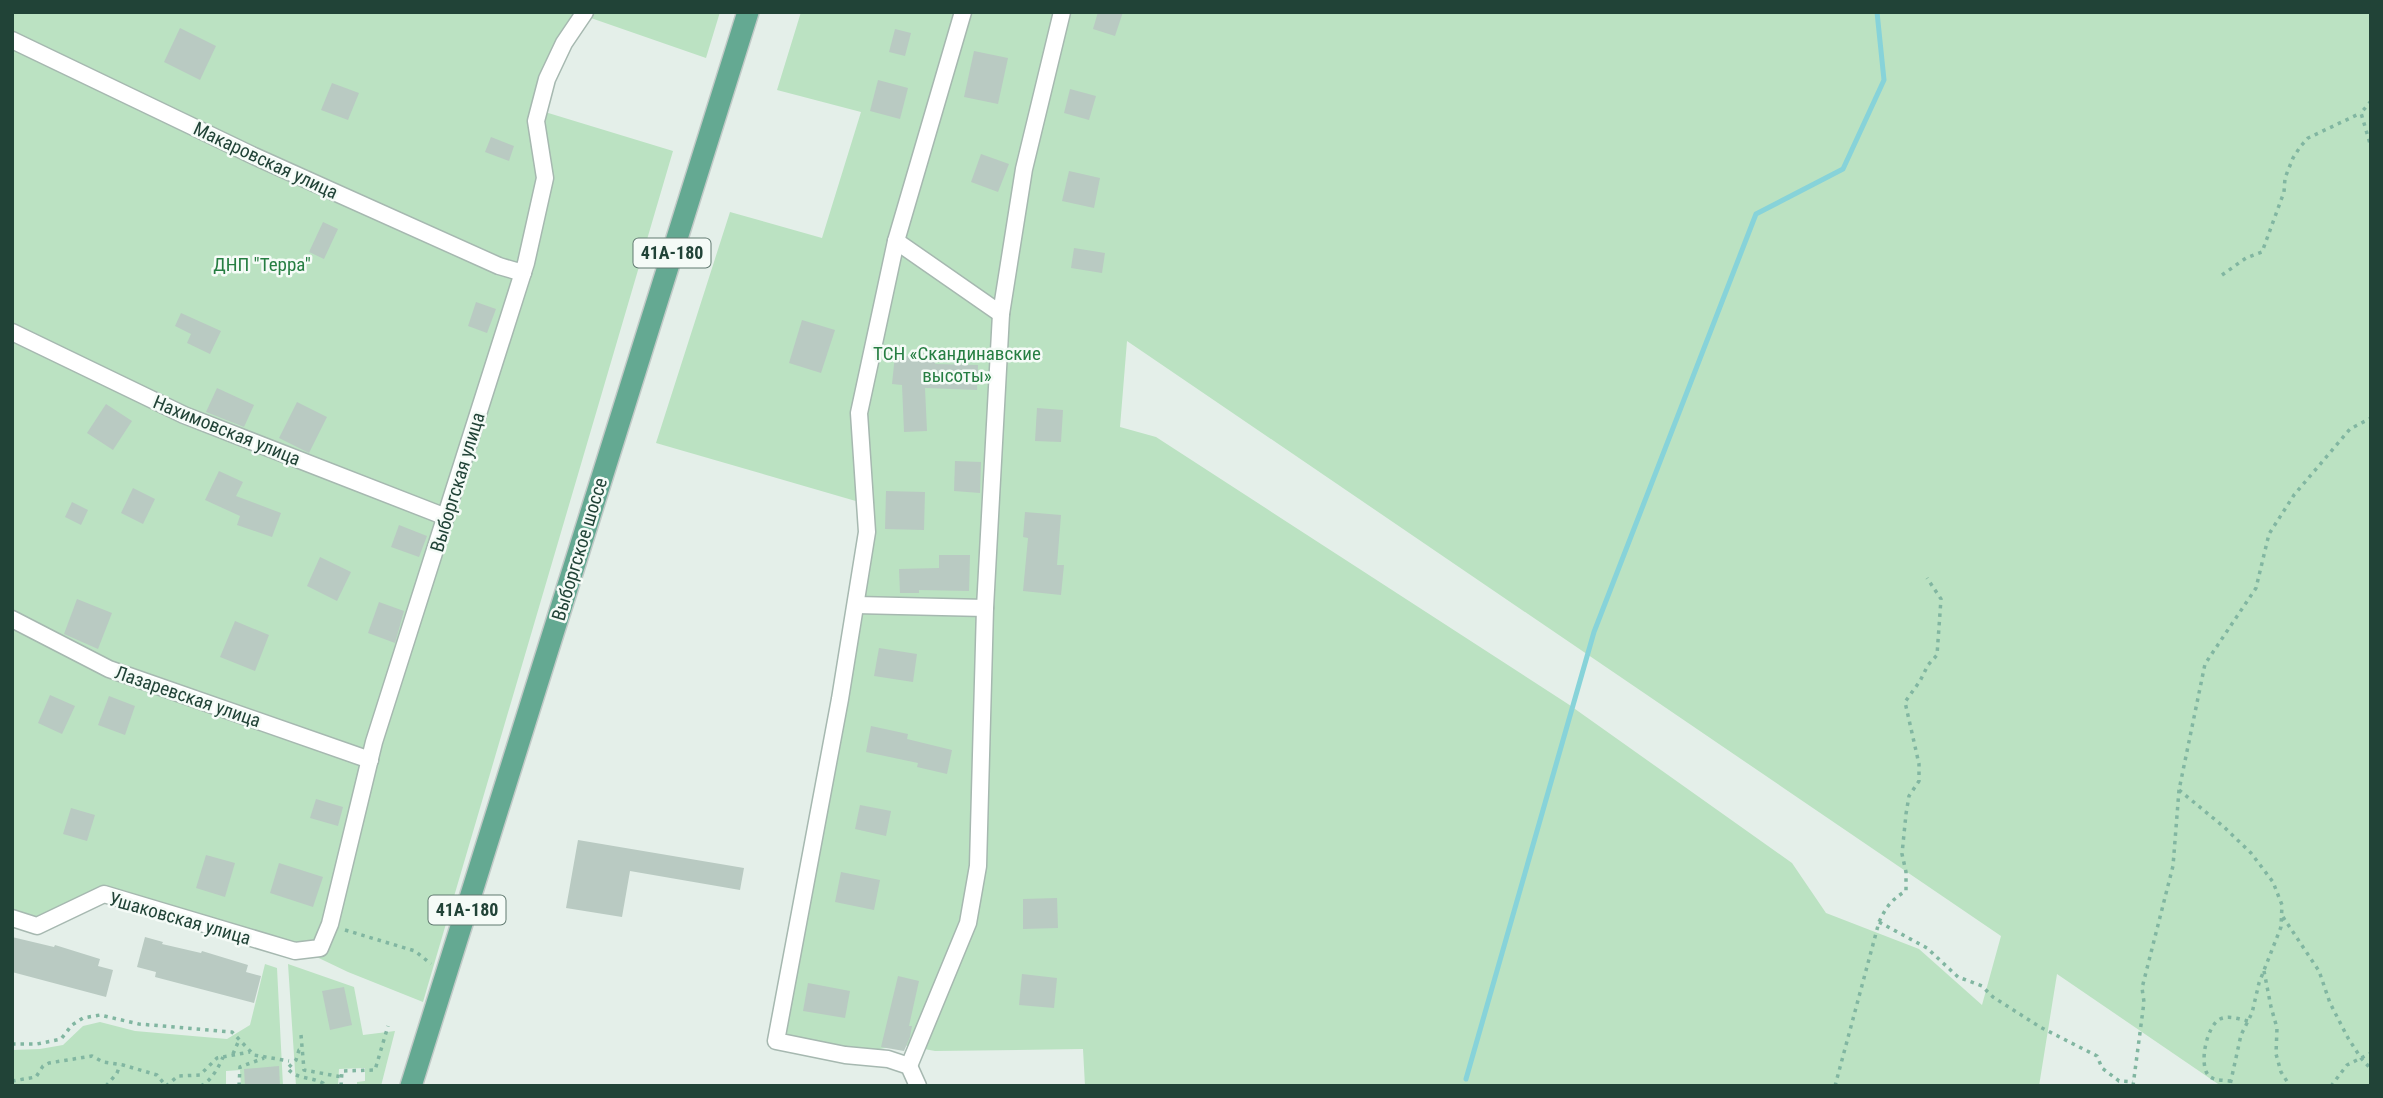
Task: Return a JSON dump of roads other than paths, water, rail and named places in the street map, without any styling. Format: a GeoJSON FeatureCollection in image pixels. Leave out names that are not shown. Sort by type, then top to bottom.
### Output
{"type":"FeatureCollection","features":[{"type":"Feature","properties":{"kind":"main road","name":"Выборгское шоссе"},"geometry":{"type":"LineString","coordinates":[[411,1086],[748,12]]}},
{"type":"Feature","properties":{"kind":"street","name":"Выборгская улица"},"geometry":{"type":"LineString","coordinates":[[311,949],[320,948],[330,924],[370,760],[523,273],[545,178],[536,121],[547,79],[564,43],[585,12]]}},
{"type":"Feature","properties":{"kind":"street"},"geometry":{"type":"LineString","coordinates":[[909,1066],[888,1059],[845,1055],[776,1041],[841,699],[867,532],[859,412],[896,241],[963,12]]}},
{"type":"Feature","properties":{"kind":"street"},"geometry":{"type":"LineString","coordinates":[[918,1086],[909,1066],[968,923],[978,866],[985,608],[1001,314],[1024,169],[1062,12]]}},
{"type":"Feature","properties":{"kind":"street","name":"Макаровская улица"},"geometry":{"type":"LineString","coordinates":[[12,40],[254,156],[499,265],[523,273]]}},
{"type":"Feature","properties":{"kind":"street"},"geometry":{"type":"LineString","coordinates":[[896,241],[1001,314]]}},
{"type":"Feature","properties":{"kind":"street","name":"Нахимовская улица"},"geometry":{"type":"LineString","coordinates":[[12,332],[184,415],[446,517]]}},
{"type":"Feature","properties":{"kind":"street"},"geometry":{"type":"LineString","coordinates":[[856,606],[985,608]]}},
{"type":"Feature","properties":{"kind":"street","name":"Лазаревская улица"},"geometry":{"type":"LineString","coordinates":[[12,619],[109,669],[370,760]]}},
{"type":"Feature","properties":{"kind":"street","name":"Ушаковская улица"},"geometry":{"type":"LineString","coordinates":[[12,918],[37,926],[104,894],[295,951],[311,949]]}},
{"type":"Feature","properties":{"kind":"waterway"},"geometry":{"type":"LineString","coordinates":[[1466,1079],[1594,632],[1756,214],[1843,169],[1884,80],[1877,12]]}},
{"type":"Feature","properties":{"kind":"park label","name":"ДНП \"Терра\""},"geometry":{"type":"Point","coordinates":[262,264]}},
{"type":"Feature","properties":{"kind":"park label","name":"ТСН «Скандинавские высоты»"},"geometry":{"type":"Point","coordinates":[957,364]}}]}
